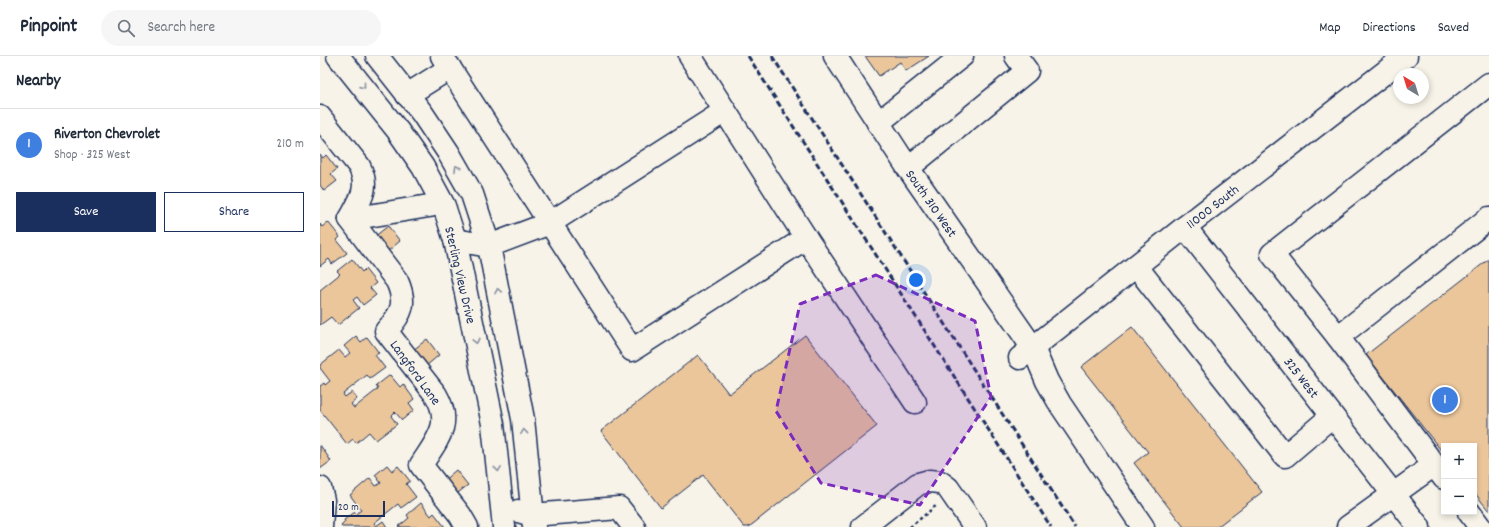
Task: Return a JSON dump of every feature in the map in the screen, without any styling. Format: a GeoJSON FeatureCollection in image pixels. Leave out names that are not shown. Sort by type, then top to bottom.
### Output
{"type":"FeatureCollection","features":[{"type":"Feature","properties":{"kind":"street","name":"Sterling View Drive"},"geometry":{"type":"LineString","coordinates":[[338,56],[398,131],[423,167],[442,203],[455,240],[493,424],[503,517]]}},
{"type":"Feature","properties":{"kind":"street"},"geometry":{"type":"LineString","coordinates":[[376,56],[422,113],[448,152],[472,194],[489,246],[523,419],[533,521]]}},
{"type":"Feature","properties":{"kind":"street"},"geometry":{"type":"LineString","coordinates":[[690,56],[806,238],[915,402]]}},
{"type":"Feature","properties":{"kind":"street","name":"South 310 West"},"geometry":{"type":"LineString","coordinates":[[835,56],[1027,353],[1047,381],[1060,404],[1143,527]]}},
{"type":"Feature","properties":{"kind":"street"},"geometry":{"type":"LineString","coordinates":[[878,123],[962,56]]}},
{"type":"Feature","properties":{"kind":"street"},"geometry":{"type":"LineString","coordinates":[[908,168],[1027,71],[1016,56]]}},
{"type":"Feature","properties":{"kind":"street","name":"11000 South"},"geometry":{"type":"LineString","coordinates":[[1027,353],[1185,227],[1406,56]]}},
{"type":"Feature","properties":{"kind":"street"},"geometry":{"type":"LineString","coordinates":[[407,94],[446,62],[632,350],[806,238]]}},
{"type":"Feature","properties":{"kind":"street"},"geometry":{"type":"LineString","coordinates":[[1348,527],[1394,495],[1439,471],[1338,337],[1272,254],[1489,84]]}},
{"type":"Feature","properties":{"kind":"street"},"geometry":{"type":"LineString","coordinates":[[455,240],[489,246],[550,223],[726,111]]}},
{"type":"Feature","properties":{"kind":"street"},"geometry":{"type":"LineString","coordinates":[[320,117],[363,174],[364,191],[350,218]]}},
{"type":"Feature","properties":{"kind":"street"},"geometry":{"type":"LineString","coordinates":[[350,218],[442,203]]}},
{"type":"Feature","properties":{"kind":"street","name":"Langford Lane"},"geometry":{"type":"LineString","coordinates":[[350,218],[397,280],[401,289],[402,309],[398,318],[386,331],[436,395],[442,405],[444,416],[443,428],[439,438],[422,465],[460,515],[467,527]]}},
{"type":"Feature","properties":{"kind":"street"},"geometry":{"type":"LineString","coordinates":[[1338,337],[1489,218]]}},
{"type":"Feature","properties":{"kind":"street","name":"325 West"},"geometry":{"type":"LineString","coordinates":[[1185,227],[1419,527]]}},
{"type":"Feature","properties":{"kind":"street"},"geometry":{"type":"LineString","coordinates":[[1136,266],[1285,456],[1332,416]]}},
{"type":"Feature","properties":{"kind":"street"},"geometry":{"type":"LineString","coordinates":[[864,527],[918,484],[929,481],[941,492],[948,488],[955,496],[975,527]]}},
{"type":"Feature","properties":{"kind":"street"},"geometry":{"type":"LineString","coordinates":[[320,488],[323,500],[320,527]]}},
{"type":"Feature","properties":{"kind":"street"},"geometry":{"type":"LineString","coordinates":[[503,517],[533,521],[619,508],[634,527]]}},
{"type":"Feature","properties":{"kind":"street"},"geometry":{"type":"LineString","coordinates":[[1471,515],[1480,527]]}},
{"type":"Feature","properties":{"kind":"path"},"geometry":{"type":"LineString","coordinates":[[910,527],[941,492]]}},
{"type":"Feature","properties":{"kind":"highlighted area"},"geometry":{"type":"Polygon","coordinates":[[[876,275],[975,321],[991,397],[920,505],[821,483],[776,411],[800,304],[876,275]]]}},
{"type":"Feature","properties":{"kind":"building"},"geometry":{"type":"Polygon","coordinates":[[[865,56],[929,56],[906,71],[900,62],[879,76],[865,56]]]}},
{"type":"Feature","properties":{"kind":"building"},"geometry":{"type":"Polygon","coordinates":[[[320,154],[323,158],[326,155],[337,169],[331,174],[337,181],[324,191],[320,185],[320,154]]]}},
{"type":"Feature","properties":{"kind":"building"},"geometry":{"type":"Polygon","coordinates":[[[328,222],[340,237],[337,240],[347,253],[332,264],[329,259],[320,266],[320,224],[322,227],[328,222]]]}},
{"type":"Feature","properties":{"kind":"building"},"geometry":{"type":"Polygon","coordinates":[[[388,226],[400,241],[387,252],[374,237],[388,226]]]}},
{"type":"Feature","properties":{"kind":"building"},"geometry":{"type":"Polygon","coordinates":[[[352,259],[362,272],[365,269],[376,283],[370,288],[376,295],[363,305],[357,297],[353,300],[359,308],[338,325],[331,317],[320,325],[320,290],[340,274],[337,271],[352,259]]]}},
{"type":"Feature","properties":{"kind":"building"},"geometry":{"type":"Polygon","coordinates":[[[1489,259],[1489,511],[1477,496],[1477,443],[1441,443],[1441,450],[1366,355],[1489,259]]]}},
{"type":"Feature","properties":{"kind":"building"},"geometry":{"type":"Polygon","coordinates":[[[1132,327],[1262,492],[1217,527],[1184,527],[1134,463],[1148,452],[1081,367],[1132,327]]]}},
{"type":"Feature","properties":{"kind":"building"},"geometry":{"type":"Polygon","coordinates":[[[805,335],[877,426],[749,527],[744,527],[703,475],[661,508],[601,431],[698,355],[729,394],[805,335]]]}},
{"type":"Feature","properties":{"kind":"building"},"geometry":{"type":"Polygon","coordinates":[[[356,336],[361,342],[367,337],[379,353],[375,355],[385,368],[370,379],[367,375],[343,394],[345,397],[352,392],[357,399],[351,404],[354,408],[378,389],[376,386],[390,375],[400,387],[403,384],[414,399],[409,403],[414,410],[402,420],[395,412],[391,416],[397,424],[376,440],[369,432],[356,443],[353,439],[347,444],[320,410],[320,386],[324,383],[325,385],[330,381],[320,368],[320,365],[339,350],[345,357],[350,353],[344,346],[356,336]]]}},
{"type":"Feature","properties":{"kind":"building"},"geometry":{"type":"Polygon","coordinates":[[[427,339],[439,355],[425,367],[412,351],[427,339]]]}},
{"type":"Feature","properties":{"kind":"building"},"geometry":{"type":"Polygon","coordinates":[[[320,445],[331,461],[320,469],[320,445]]]}},
{"type":"Feature","properties":{"kind":"building"},"geometry":{"type":"Polygon","coordinates":[[[387,465],[392,471],[398,466],[410,481],[406,484],[416,497],[401,508],[398,504],[374,523],[376,526],[383,521],[387,527],[342,527],[341,526],[345,522],[344,520],[355,512],[356,514],[361,510],[350,495],[370,478],[376,486],[381,483],[375,475],[387,465]]]}},
{"type":"Feature","properties":{"kind":"building"},"geometry":{"type":"Polygon","coordinates":[[[456,470],[468,485],[454,496],[442,482],[456,470]]]}},
{"type":"Feature","properties":{"kind":"building"},"geometry":{"type":"Polygon","coordinates":[[[421,503],[431,516],[434,513],[445,527],[398,527],[409,518],[407,515],[421,503]]]}},
{"type":"Feature","properties":{"kind":"railway"},"geometry":{"type":"LineString","coordinates":[[748,56],[1051,527]]}},
{"type":"Feature","properties":{"kind":"railway"},"geometry":{"type":"LineString","coordinates":[[772,56],[1075,527]]}},
{"type":"Feature","properties":{"kind":"place","name":"Riverton Chevrolet"},"geometry":{"type":"Point","coordinates":[1445,400]}}]}
